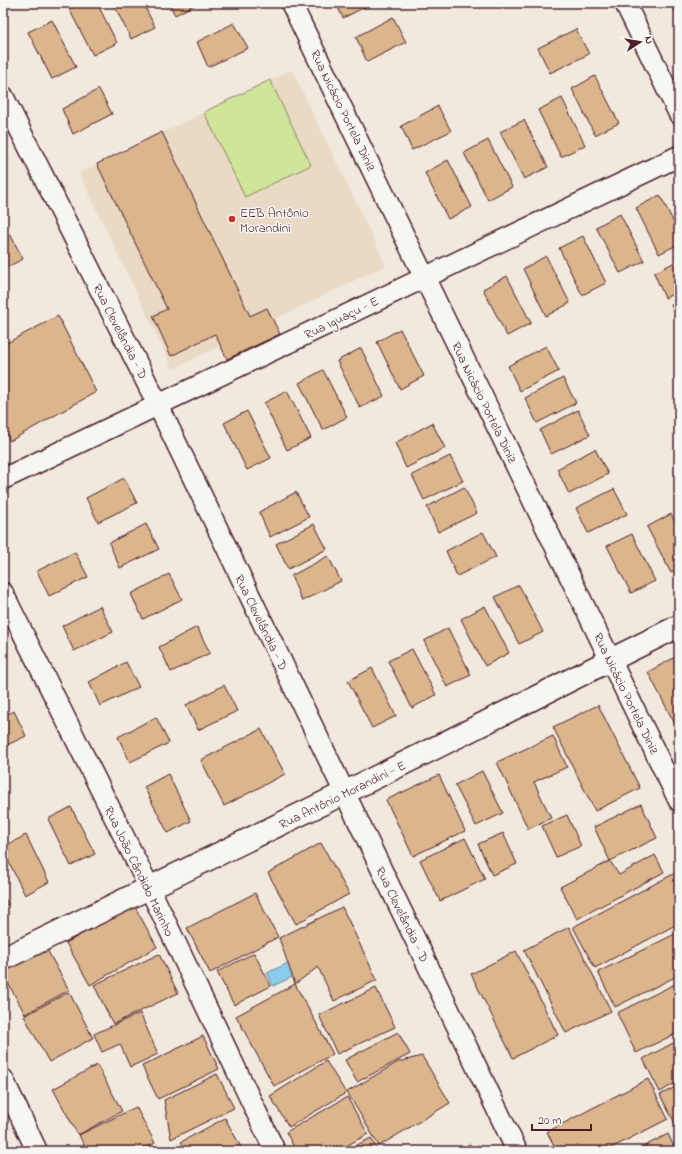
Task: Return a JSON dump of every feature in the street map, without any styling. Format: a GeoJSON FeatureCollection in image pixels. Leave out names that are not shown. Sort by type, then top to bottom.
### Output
{"type":"FeatureCollection","features":[{"type":"Feature","properties":{"kind":"street","name":"Rua Nicácio Portela Diniz"},"geometry":{"type":"LineString","coordinates":[[291,3],[679,801]]}},
{"type":"Feature","properties":{"kind":"street"},"geometry":{"type":"LineString","coordinates":[[625,3],[679,114]]}},
{"type":"Feature","properties":{"kind":"street","name":"Rua Clevelândia - D"},"geometry":{"type":"LineString","coordinates":[[3,96],[158,405],[517,1151]]}},
{"type":"Feature","properties":{"kind":"street","name":"Rua Iguaçu - E"},"geometry":{"type":"LineString","coordinates":[[3,479],[679,156]]}},
{"type":"Feature","properties":{"kind":"street","name":"Rua João Cândido Marinho"},"geometry":{"type":"LineString","coordinates":[[3,593],[149,887],[275,1151]]}},
{"type":"Feature","properties":{"kind":"street","name":"Rua Antônio Morandini - E"},"geometry":{"type":"LineString","coordinates":[[3,959],[344,793],[610,659],[679,626]]}},
{"type":"Feature","properties":{"kind":"street"},"geometry":{"type":"LineString","coordinates":[[3,1079],[37,1151]]}},
{"type":"Feature","properties":{"kind":"shaded area","name":"EEB Antônio Morandini"},"geometry":{"type":"Polygon","coordinates":[[[292,70],[386,265],[173,369],[79,173],[292,70]]]}},
{"type":"Feature","properties":{"kind":"green space"},"geometry":{"type":"Polygon","coordinates":[[[270,80],[311,165],[245,197],[204,112],[270,80]]]}},
{"type":"Feature","properties":{"kind":"water"},"geometry":{"type":"Polygon","coordinates":[[[288,963],[294,976],[273,986],[267,973],[288,963]]]}},
{"type":"Feature","properties":{"kind":"building"},"geometry":{"type":"Polygon","coordinates":[[[80,3],[97,3],[117,43],[93,55],[69,9],[80,3]]]}},
{"type":"Feature","properties":{"kind":"building"},"geometry":{"type":"Polygon","coordinates":[[[113,3],[143,3],[155,27],[131,39],[113,3]]]}},
{"type":"Feature","properties":{"kind":"building"},"geometry":{"type":"Polygon","coordinates":[[[169,3],[198,3],[175,15],[169,3]]]}},
{"type":"Feature","properties":{"kind":"building"},"geometry":{"type":"Polygon","coordinates":[[[336,3],[373,3],[343,18],[336,3]]]}},
{"type":"Feature","properties":{"kind":"building"},"geometry":{"type":"Polygon","coordinates":[[[671,3],[679,3],[679,19],[671,3]]]}},
{"type":"Feature","properties":{"kind":"building"},"geometry":{"type":"Polygon","coordinates":[[[393,17],[406,42],[367,62],[356,37],[393,17]]]}},
{"type":"Feature","properties":{"kind":"building"},"geometry":{"type":"Polygon","coordinates":[[[52,20],[76,67],[52,79],[28,32],[52,20]]]}},
{"type":"Feature","properties":{"kind":"building"},"geometry":{"type":"Polygon","coordinates":[[[234,23],[248,48],[208,67],[197,42],[234,23]]]}},
{"type":"Feature","properties":{"kind":"building"},"geometry":{"type":"Polygon","coordinates":[[[576,29],[589,54],[550,73],[538,48],[576,29]]]}},
{"type":"Feature","properties":{"kind":"building"},"geometry":{"type":"Polygon","coordinates":[[[595,76],[619,123],[595,135],[572,89],[595,76]]]}},
{"type":"Feature","properties":{"kind":"building"},"geometry":{"type":"Polygon","coordinates":[[[99,89],[112,114],[73,134],[62,109],[99,89]]]}},
{"type":"Feature","properties":{"kind":"building"},"geometry":{"type":"Polygon","coordinates":[[[562,98],[585,145],[561,157],[538,110],[562,98]]]}},
{"type":"Feature","properties":{"kind":"building"},"geometry":{"type":"Polygon","coordinates":[[[438,106],[451,131],[412,150],[401,126],[438,106]]]}},
{"type":"Feature","properties":{"kind":"building"},"geometry":{"type":"Polygon","coordinates":[[[524,120],[548,167],[524,179],[500,132],[524,120]]]}},
{"type":"Feature","properties":{"kind":"building"},"geometry":{"type":"Polygon","coordinates":[[[162,132],[250,316],[267,308],[280,334],[227,359],[215,334],[171,356],[153,316],[167,309],[97,164],[162,132]]]}},
{"type":"Feature","properties":{"kind":"building"},"geometry":{"type":"Polygon","coordinates":[[[488,140],[512,187],[488,200],[464,153],[488,140]]]}},
{"type":"Feature","properties":{"kind":"building"},"geometry":{"type":"Polygon","coordinates":[[[448,160],[472,207],[448,219],[425,173],[448,160]]]}},
{"type":"Feature","properties":{"kind":"building"},"geometry":{"type":"Polygon","coordinates":[[[660,195],[679,233],[679,244],[659,254],[636,208],[660,195]]]}},
{"type":"Feature","properties":{"kind":"building"},"geometry":{"type":"Polygon","coordinates":[[[620,214],[644,261],[620,273],[596,227],[620,214]]]}},
{"type":"Feature","properties":{"kind":"building"},"geometry":{"type":"Polygon","coordinates":[[[10,234],[23,259],[3,269],[3,237],[10,234]]]}},
{"type":"Feature","properties":{"kind":"building"},"geometry":{"type":"Polygon","coordinates":[[[583,236],[606,283],[582,295],[559,248],[583,236]]]}},
{"type":"Feature","properties":{"kind":"building"},"geometry":{"type":"Polygon","coordinates":[[[546,256],[570,303],[546,316],[523,269],[546,256]]]}},
{"type":"Feature","properties":{"kind":"building"},"geometry":{"type":"Polygon","coordinates":[[[679,260],[679,291],[665,298],[654,273],[679,260]]]}},
{"type":"Feature","properties":{"kind":"building"},"geometry":{"type":"Polygon","coordinates":[[[507,276],[531,323],[507,336],[483,289],[507,276]]]}},
{"type":"Feature","properties":{"kind":"building"},"geometry":{"type":"Polygon","coordinates":[[[679,301],[679,322],[671,305],[679,301]]]}},
{"type":"Feature","properties":{"kind":"building"},"geometry":{"type":"Polygon","coordinates":[[[58,316],[96,392],[10,441],[3,428],[3,345],[58,316]]]}},
{"type":"Feature","properties":{"kind":"building"},"geometry":{"type":"Polygon","coordinates":[[[400,329],[424,376],[400,389],[377,342],[400,329]]]}},
{"type":"Feature","properties":{"kind":"building"},"geometry":{"type":"Polygon","coordinates":[[[546,346],[559,371],[520,391],[508,366],[546,346]]]}},
{"type":"Feature","properties":{"kind":"building"},"geometry":{"type":"Polygon","coordinates":[[[361,348],[384,396],[360,408],[337,361],[361,348]]]}},
{"type":"Feature","properties":{"kind":"building"},"geometry":{"type":"Polygon","coordinates":[[[323,370],[347,417],[323,430],[299,383],[323,370]]]}},
{"type":"Feature","properties":{"kind":"building"},"geometry":{"type":"Polygon","coordinates":[[[563,378],[576,403],[537,423],[525,398],[563,378]]]}},
{"type":"Feature","properties":{"kind":"building"},"geometry":{"type":"Polygon","coordinates":[[[287,391],[311,438],[287,450],[264,403],[287,391]]]}},
{"type":"Feature","properties":{"kind":"building"},"geometry":{"type":"Polygon","coordinates":[[[578,410],[590,435],[551,454],[540,430],[578,410]]]}},
{"type":"Feature","properties":{"kind":"building"},"geometry":{"type":"Polygon","coordinates":[[[247,411],[271,458],[247,470],[224,423],[247,411]]]}},
{"type":"Feature","properties":{"kind":"building"},"geometry":{"type":"Polygon","coordinates":[[[432,423],[445,448],[406,468],[395,443],[432,423]]]}},
{"type":"Feature","properties":{"kind":"building"},"geometry":{"type":"Polygon","coordinates":[[[595,449],[608,474],[569,494],[557,469],[595,449]]]}},
{"type":"Feature","properties":{"kind":"building"},"geometry":{"type":"Polygon","coordinates":[[[450,456],[463,481],[424,500],[412,475],[450,456]]]}},
{"type":"Feature","properties":{"kind":"building"},"geometry":{"type":"Polygon","coordinates":[[[124,478],[137,503],[98,522],[86,498],[124,478]]]}},
{"type":"Feature","properties":{"kind":"building"},"geometry":{"type":"Polygon","coordinates":[[[464,487],[477,513],[438,532],[427,507],[464,487]]]}},
{"type":"Feature","properties":{"kind":"building"},"geometry":{"type":"Polygon","coordinates":[[[614,489],[627,514],[588,533],[576,508],[614,489]]]}},
{"type":"Feature","properties":{"kind":"building"},"geometry":{"type":"Polygon","coordinates":[[[296,492],[309,517],[270,537],[259,512],[296,492]]]}},
{"type":"Feature","properties":{"kind":"building"},"geometry":{"type":"Polygon","coordinates":[[[671,514],[679,530],[679,569],[671,573],[647,527],[671,514]]]}},
{"type":"Feature","properties":{"kind":"building"},"geometry":{"type":"Polygon","coordinates":[[[146,524],[159,549],[120,568],[109,543],[146,524]]]}},
{"type":"Feature","properties":{"kind":"building"},"geometry":{"type":"Polygon","coordinates":[[[314,524],[327,549],[288,569],[276,544],[314,524]]]}},
{"type":"Feature","properties":{"kind":"building"},"geometry":{"type":"Polygon","coordinates":[[[483,532],[496,557],[457,576],[446,551],[483,532]]]}},
{"type":"Feature","properties":{"kind":"building"},"geometry":{"type":"Polygon","coordinates":[[[632,534],[655,581],[631,593],[607,546],[632,534]]]}},
{"type":"Feature","properties":{"kind":"building"},"geometry":{"type":"Polygon","coordinates":[[[75,552],[88,577],[49,596],[37,571],[75,552]]]}},
{"type":"Feature","properties":{"kind":"building"},"geometry":{"type":"Polygon","coordinates":[[[328,556],[341,581],[302,601],[291,576],[328,556]]]}},
{"type":"Feature","properties":{"kind":"building"},"geometry":{"type":"Polygon","coordinates":[[[169,574],[182,599],[143,619],[131,594],[169,574]]]}},
{"type":"Feature","properties":{"kind":"building"},"geometry":{"type":"Polygon","coordinates":[[[519,585],[543,632],[519,644],[495,597],[519,585]]]}},
{"type":"Feature","properties":{"kind":"building"},"geometry":{"type":"Polygon","coordinates":[[[100,606],[113,632],[74,651],[62,626],[100,606]]]}},
{"type":"Feature","properties":{"kind":"building"},"geometry":{"type":"Polygon","coordinates":[[[485,606],[509,653],[485,666],[461,619],[485,606]]]}},
{"type":"Feature","properties":{"kind":"building"},"geometry":{"type":"Polygon","coordinates":[[[197,627],[210,653],[171,672],[159,647],[197,627]]]}},
{"type":"Feature","properties":{"kind":"building"},"geometry":{"type":"Polygon","coordinates":[[[448,628],[471,675],[447,687],[424,641],[448,628]]]}},
{"type":"Feature","properties":{"kind":"building"},"geometry":{"type":"Polygon","coordinates":[[[412,649],[436,695],[412,708],[388,661],[412,649]]]}},
{"type":"Feature","properties":{"kind":"building"},"geometry":{"type":"Polygon","coordinates":[[[679,655],[679,732],[648,672],[679,655]]]}},
{"type":"Feature","properties":{"kind":"building"},"geometry":{"type":"Polygon","coordinates":[[[126,662],[139,687],[100,706],[89,682],[126,662]]]}},
{"type":"Feature","properties":{"kind":"building"},"geometry":{"type":"Polygon","coordinates":[[[372,668],[396,716],[372,728],[348,681],[372,668]]]}},
{"type":"Feature","properties":{"kind":"building"},"geometry":{"type":"Polygon","coordinates":[[[224,685],[237,711],[198,730],[186,705],[224,685]]]}},
{"type":"Feature","properties":{"kind":"building"},"geometry":{"type":"Polygon","coordinates":[[[598,705],[640,788],[595,811],[553,727],[598,705]]]}},
{"type":"Feature","properties":{"kind":"building"},"geometry":{"type":"Polygon","coordinates":[[[14,711],[26,736],[3,747],[3,716],[14,711]]]}},
{"type":"Feature","properties":{"kind":"building"},"geometry":{"type":"Polygon","coordinates":[[[156,717],[169,743],[130,762],[118,737],[156,717]]]}},
{"type":"Feature","properties":{"kind":"building"},"geometry":{"type":"Polygon","coordinates":[[[261,729],[285,774],[224,806],[201,760],[261,729]]]}},
{"type":"Feature","properties":{"kind":"building"},"geometry":{"type":"Polygon","coordinates":[[[553,736],[567,767],[534,782],[551,818],[528,829],[497,762],[553,736]]]}},
{"type":"Feature","properties":{"kind":"building"},"geometry":{"type":"Polygon","coordinates":[[[482,771],[503,813],[476,826],[455,785],[482,771]]]}},
{"type":"Feature","properties":{"kind":"building"},"geometry":{"type":"Polygon","coordinates":[[[168,774],[191,821],[168,833],[144,787],[168,774]]]}},
{"type":"Feature","properties":{"kind":"building"},"geometry":{"type":"Polygon","coordinates":[[[439,775],[465,831],[413,856],[386,800],[439,775]]]}},
{"type":"Feature","properties":{"kind":"building"},"geometry":{"type":"Polygon","coordinates":[[[641,804],[657,838],[610,861],[594,827],[641,804]]]}},
{"type":"Feature","properties":{"kind":"building"},"geometry":{"type":"Polygon","coordinates":[[[71,807],[95,854],[71,866],[48,819],[71,807]]]}},
{"type":"Feature","properties":{"kind":"building"},"geometry":{"type":"Polygon","coordinates":[[[567,815],[581,846],[556,857],[542,826],[567,815]]]}},
{"type":"Feature","properties":{"kind":"building"},"geometry":{"type":"Polygon","coordinates":[[[503,833],[517,864],[492,875],[478,844],[503,833]]]}},
{"type":"Feature","properties":{"kind":"building"},"geometry":{"type":"Polygon","coordinates":[[[26,835],[49,882],[25,895],[3,850],[3,847],[26,835]]]}},
{"type":"Feature","properties":{"kind":"building"},"geometry":{"type":"Polygon","coordinates":[[[465,838],[485,879],[440,901],[420,860],[465,838]]]}},
{"type":"Feature","properties":{"kind":"building"},"geometry":{"type":"Polygon","coordinates":[[[321,843],[349,894],[296,924],[268,873],[321,843]]]}},
{"type":"Feature","properties":{"kind":"building"},"geometry":{"type":"Polygon","coordinates":[[[655,855],[664,872],[577,919],[560,887],[610,861],[619,875],[655,855]]]}},
{"type":"Feature","properties":{"kind":"building"},"geometry":{"type":"Polygon","coordinates":[[[679,871],[679,923],[595,968],[573,927],[679,871]]]}},
{"type":"Feature","properties":{"kind":"building"},"geometry":{"type":"Polygon","coordinates":[[[255,893],[278,937],[210,973],[187,928],[255,893]]]}},
{"type":"Feature","properties":{"kind":"building"},"geometry":{"type":"Polygon","coordinates":[[[3,895],[8,904],[3,907],[3,895]]]}},
{"type":"Feature","properties":{"kind":"building"},"geometry":{"type":"Polygon","coordinates":[[[134,905],[157,947],[90,985],[66,943],[134,905]]]}},
{"type":"Feature","properties":{"kind":"building"},"geometry":{"type":"Polygon","coordinates":[[[342,907],[377,980],[334,1001],[318,967],[295,984],[279,938],[342,907]]]}},
{"type":"Feature","properties":{"kind":"building"},"geometry":{"type":"Polygon","coordinates":[[[569,927],[611,1011],[566,1033],[524,950],[569,927]]]}},
{"type":"Feature","properties":{"kind":"building"},"geometry":{"type":"Polygon","coordinates":[[[679,932],[679,975],[615,1007],[598,972],[679,932]]]}},
{"type":"Feature","properties":{"kind":"building"},"geometry":{"type":"Polygon","coordinates":[[[44,944],[69,990],[25,1014],[3,974],[3,966],[44,944]]]}},
{"type":"Feature","properties":{"kind":"building"},"geometry":{"type":"Polygon","coordinates":[[[516,951],[558,1035],[513,1058],[471,974],[516,951]]]}},
{"type":"Feature","properties":{"kind":"building"},"geometry":{"type":"Polygon","coordinates":[[[254,953],[271,986],[234,1005],[217,972],[254,953]]]}},
{"type":"Feature","properties":{"kind":"building"},"geometry":{"type":"Polygon","coordinates":[[[159,954],[178,993],[113,1024],[94,985],[159,954]]]}},
{"type":"Feature","properties":{"kind":"building"},"geometry":{"type":"Polygon","coordinates":[[[679,982],[679,1032],[636,1053],[617,1013],[679,982]]]}},
{"type":"Feature","properties":{"kind":"building"},"geometry":{"type":"Polygon","coordinates":[[[295,984],[333,1054],[274,1086],[236,1016],[295,984]]]}},
{"type":"Feature","properties":{"kind":"building"},"geometry":{"type":"Polygon","coordinates":[[[376,988],[395,1027],[337,1054],[319,1015],[376,988]]]}},
{"type":"Feature","properties":{"kind":"building"},"geometry":{"type":"Polygon","coordinates":[[[69,992],[93,1038],[49,1062],[24,1016],[69,992]]]}},
{"type":"Feature","properties":{"kind":"building"},"geometry":{"type":"Polygon","coordinates":[[[140,1013],[158,1054],[130,1067],[120,1044],[102,1052],[94,1034],[140,1013]]]}},
{"type":"Feature","properties":{"kind":"building"},"geometry":{"type":"Polygon","coordinates":[[[398,1032],[410,1054],[357,1082],[345,1060],[398,1032]]]}},
{"type":"Feature","properties":{"kind":"building"},"geometry":{"type":"Polygon","coordinates":[[[203,1036],[219,1069],[158,1099],[142,1066],[203,1036]]]}},
{"type":"Feature","properties":{"kind":"building"},"geometry":{"type":"Polygon","coordinates":[[[679,1040],[679,1081],[660,1092],[643,1059],[679,1040]]]}},
{"type":"Feature","properties":{"kind":"building"},"geometry":{"type":"Polygon","coordinates":[[[422,1056],[450,1103],[379,1146],[347,1092],[398,1062],[422,1056]]]}},
{"type":"Feature","properties":{"kind":"building"},"geometry":{"type":"Polygon","coordinates":[[[326,1061],[346,1093],[289,1127],[270,1096],[326,1061]]]}},
{"type":"Feature","properties":{"kind":"building"},"geometry":{"type":"Polygon","coordinates":[[[97,1065],[122,1111],[78,1135],[53,1089],[97,1065]]]}},
{"type":"Feature","properties":{"kind":"building"},"geometry":{"type":"Polygon","coordinates":[[[217,1074],[234,1108],[171,1139],[164,1100],[217,1074]]]}},
{"type":"Feature","properties":{"kind":"building"},"geometry":{"type":"Polygon","coordinates":[[[648,1079],[668,1119],[605,1151],[557,1151],[547,1132],[648,1079]]]}},
{"type":"Feature","properties":{"kind":"building"},"geometry":{"type":"Polygon","coordinates":[[[679,1085],[679,1126],[677,1127],[660,1095],[679,1085]]]}},
{"type":"Feature","properties":{"kind":"building"},"geometry":{"type":"Polygon","coordinates":[[[347,1097],[368,1134],[337,1151],[296,1151],[286,1132],[347,1097]]]}},
{"type":"Feature","properties":{"kind":"building"},"geometry":{"type":"Polygon","coordinates":[[[136,1107],[155,1143],[139,1151],[87,1151],[79,1135],[136,1107]]]}},
{"type":"Feature","properties":{"kind":"building"},"geometry":{"type":"Polygon","coordinates":[[[225,1118],[243,1151],[186,1151],[181,1142],[225,1118]]]}},
{"type":"Feature","properties":{"kind":"building"},"geometry":{"type":"Polygon","coordinates":[[[668,1134],[676,1151],[635,1151],[668,1134]]]}},
{"type":"Feature","properties":{"kind":"building"},"geometry":{"type":"Polygon","coordinates":[[[371,1138],[378,1151],[345,1151],[371,1138]]]}},
{"type":"Feature","properties":{"kind":"building"},"geometry":{"type":"Polygon","coordinates":[[[470,1144],[473,1151],[455,1151],[470,1144]]]}},
{"type":"Feature","properties":{"kind":"place","name":"EEB Antônio Morandini"},"geometry":{"type":"Point","coordinates":[232,219]}}]}
